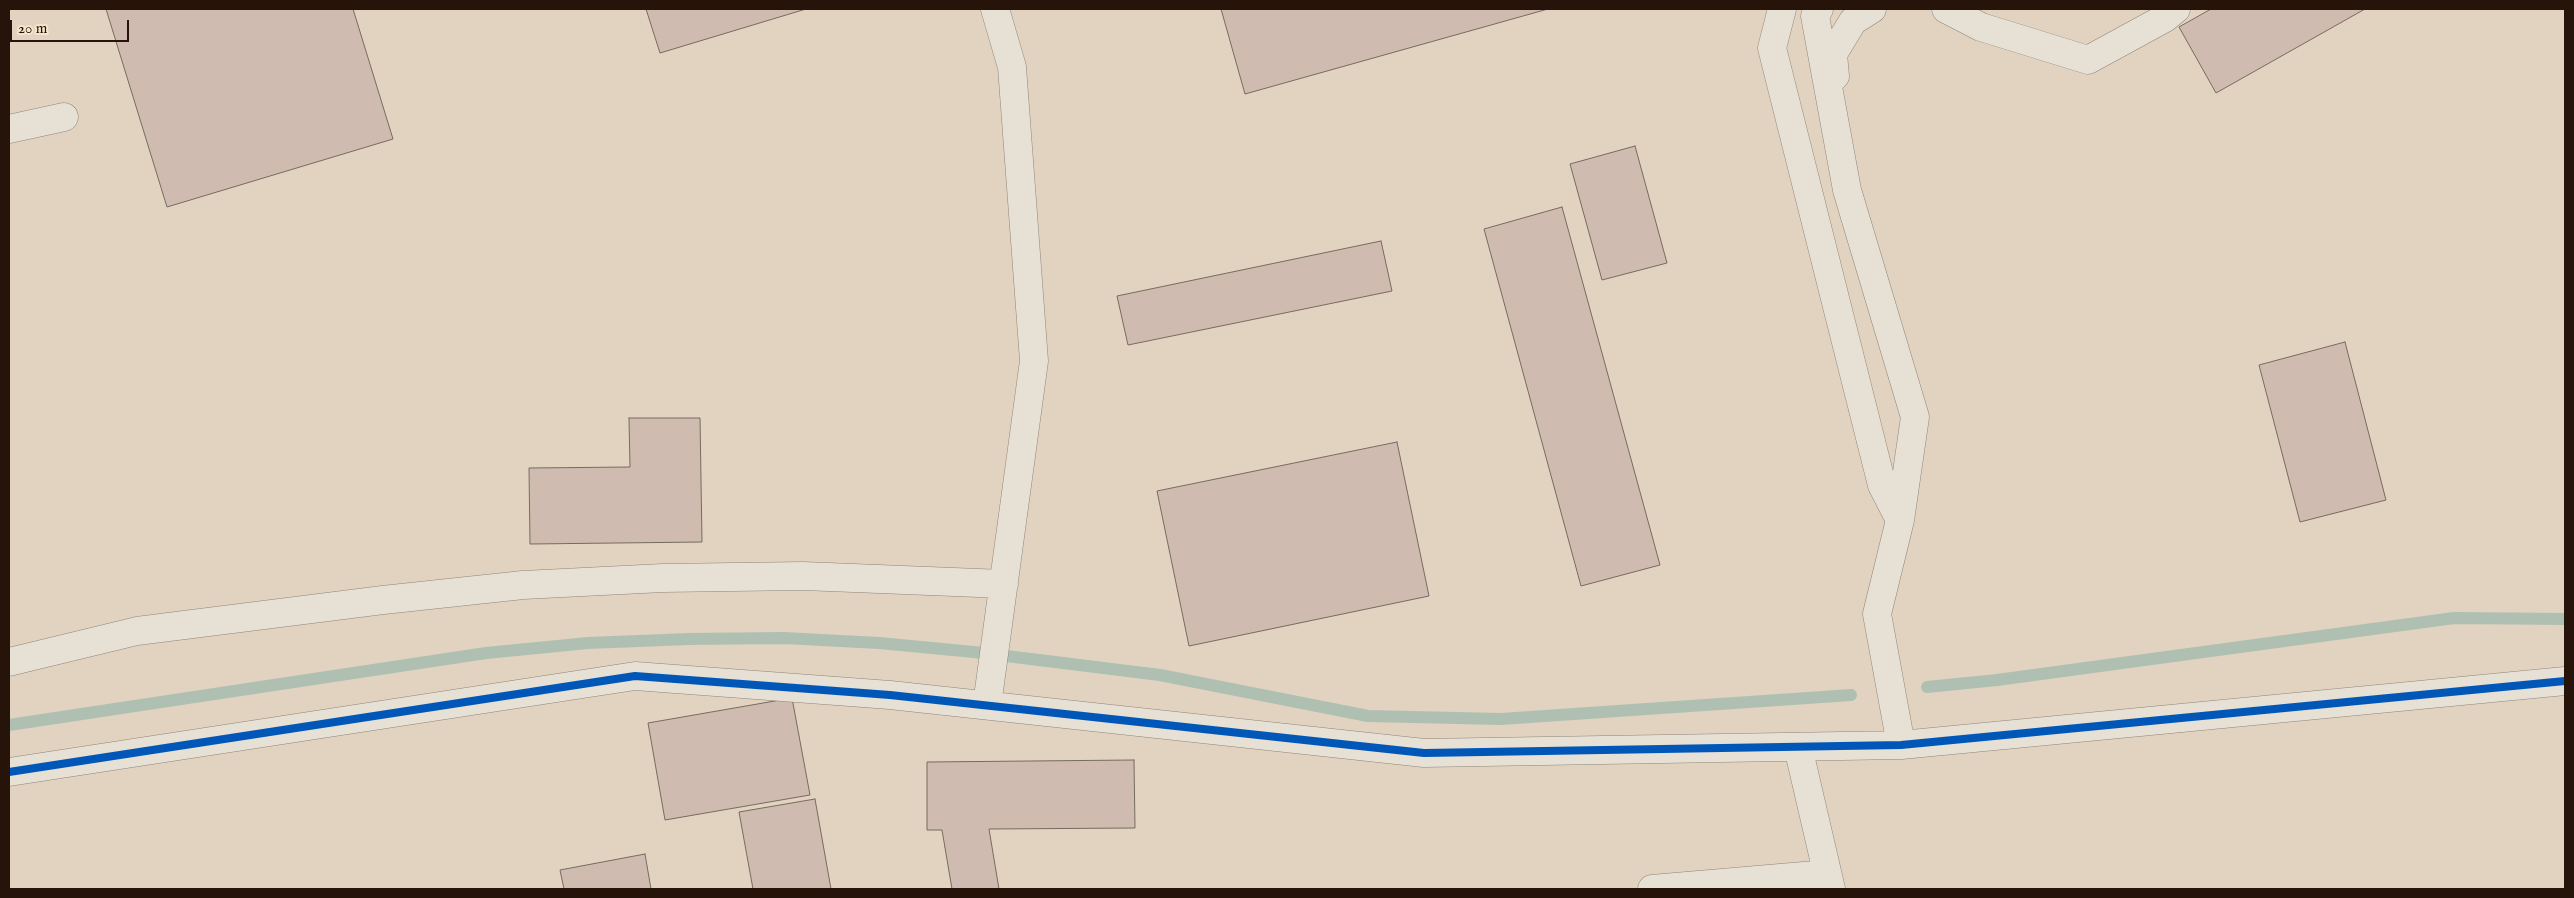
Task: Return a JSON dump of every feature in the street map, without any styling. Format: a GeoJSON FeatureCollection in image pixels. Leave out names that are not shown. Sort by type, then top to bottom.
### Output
{"type":"FeatureCollection","features":[{"type":"Feature","properties":{"kind":"street"},"geometry":{"type":"LineString","coordinates":[[987,705],[1034,361],[1012,66],[995,9]]}},
{"type":"Feature","properties":{"kind":"street"},"geometry":{"type":"LineString","coordinates":[[1782,9],[1772,48],[1882,485],[1900,520]]}},
{"type":"Feature","properties":{"kind":"street"},"geometry":{"type":"LineString","coordinates":[[1819,9],[1815,16],[1847,190],[1915,418],[1900,520],[1877,614],[1901,745]]}},
{"type":"Feature","properties":{"kind":"street"},"geometry":{"type":"LineString","coordinates":[[1847,190],[1833,54],[1852,21],[1872,9]]}},
{"type":"Feature","properties":{"kind":"street"},"geometry":{"type":"LineString","coordinates":[[1946,9],[1981,27],[2088,60],[2165,18],[2176,9]]}},
{"type":"Feature","properties":{"kind":"street"},"geometry":{"type":"LineString","coordinates":[[9,129],[64,117]]}},
{"type":"Feature","properties":{"kind":"street"},"geometry":{"type":"LineString","coordinates":[[9,662],[137,631],[383,600],[523,585],[663,578],[804,576],[1004,584]]}},
{"type":"Feature","properties":{"kind":"street"},"geometry":{"type":"LineString","coordinates":[[9,772],[635,676],[890,695],[1424,753],[1901,745],[2565,681]]}},
{"type":"Feature","properties":{"kind":"street"},"geometry":{"type":"LineString","coordinates":[[1652,889],[1829,882],[1798,747]]}},
{"type":"Feature","properties":{"kind":"building"},"geometry":{"type":"Polygon","coordinates":[[[106,9],[353,9],[393,139],[167,207],[106,9]]]}},
{"type":"Feature","properties":{"kind":"building"},"geometry":{"type":"Polygon","coordinates":[[[646,9],[806,9],[660,53],[646,9]]]}},
{"type":"Feature","properties":{"kind":"building"},"geometry":{"type":"Polygon","coordinates":[[[1221,9],[1548,9],[1245,94],[1221,9]]]}},
{"type":"Feature","properties":{"kind":"building"},"geometry":{"type":"Polygon","coordinates":[[[2211,9],[2365,9],[2216,93],[2179,27],[2211,9]]]}},
{"type":"Feature","properties":{"kind":"building"},"geometry":{"type":"Polygon","coordinates":[[[1635,146],[1667,263],[1602,280],[1570,164],[1635,146]]]}},
{"type":"Feature","properties":{"kind":"building"},"geometry":{"type":"Polygon","coordinates":[[[1562,207],[1660,565],[1581,586],[1484,229],[1562,207]]]}},
{"type":"Feature","properties":{"kind":"building"},"geometry":{"type":"Polygon","coordinates":[[[1381,241],[1392,291],[1128,345],[1117,296],[1381,241]]]}},
{"type":"Feature","properties":{"kind":"building"},"geometry":{"type":"Polygon","coordinates":[[[2345,342],[2386,500],[2300,522],[2259,365],[2345,342]]]}},
{"type":"Feature","properties":{"kind":"building"},"geometry":{"type":"Polygon","coordinates":[[[629,418],[700,418],[702,542],[530,544],[529,468],[630,467],[629,418]]]}},
{"type":"Feature","properties":{"kind":"building"},"geometry":{"type":"Polygon","coordinates":[[[1397,442],[1429,596],[1189,646],[1157,491],[1397,442]]]}},
{"type":"Feature","properties":{"kind":"building"},"geometry":{"type":"Polygon","coordinates":[[[792,698],[810,795],[665,820],[648,723],[792,698]]]}},
{"type":"Feature","properties":{"kind":"building"},"geometry":{"type":"Polygon","coordinates":[[[1134,760],[1135,828],[989,829],[999,889],[952,889],[942,830],[927,830],[927,762],[1134,760]]]}},
{"type":"Feature","properties":{"kind":"building"},"geometry":{"type":"Polygon","coordinates":[[[815,799],[831,889],[753,889],[739,812],[815,799]]]}},
{"type":"Feature","properties":{"kind":"building"},"geometry":{"type":"Polygon","coordinates":[[[645,854],[651,889],[564,889],[560,870],[645,854]]]}},
{"type":"Feature","properties":{"kind":"waterway"},"geometry":{"type":"LineString","coordinates":[[1927,687],[1997,680],[2454,618],[2565,619]]}},
{"type":"Feature","properties":{"kind":"waterway"},"geometry":{"type":"LineString","coordinates":[[9,725],[486,653],[588,643],[689,639],[784,638],[879,643],[974,652],[1160,675],[1368,716],[1501,719],[1851,695]]}},
{"type":"Feature","properties":{"kind":"cycle path"},"geometry":{"type":"LineString","coordinates":[[9,772],[635,676],[890,695],[1424,753],[1901,745],[2565,681]]}}]}
